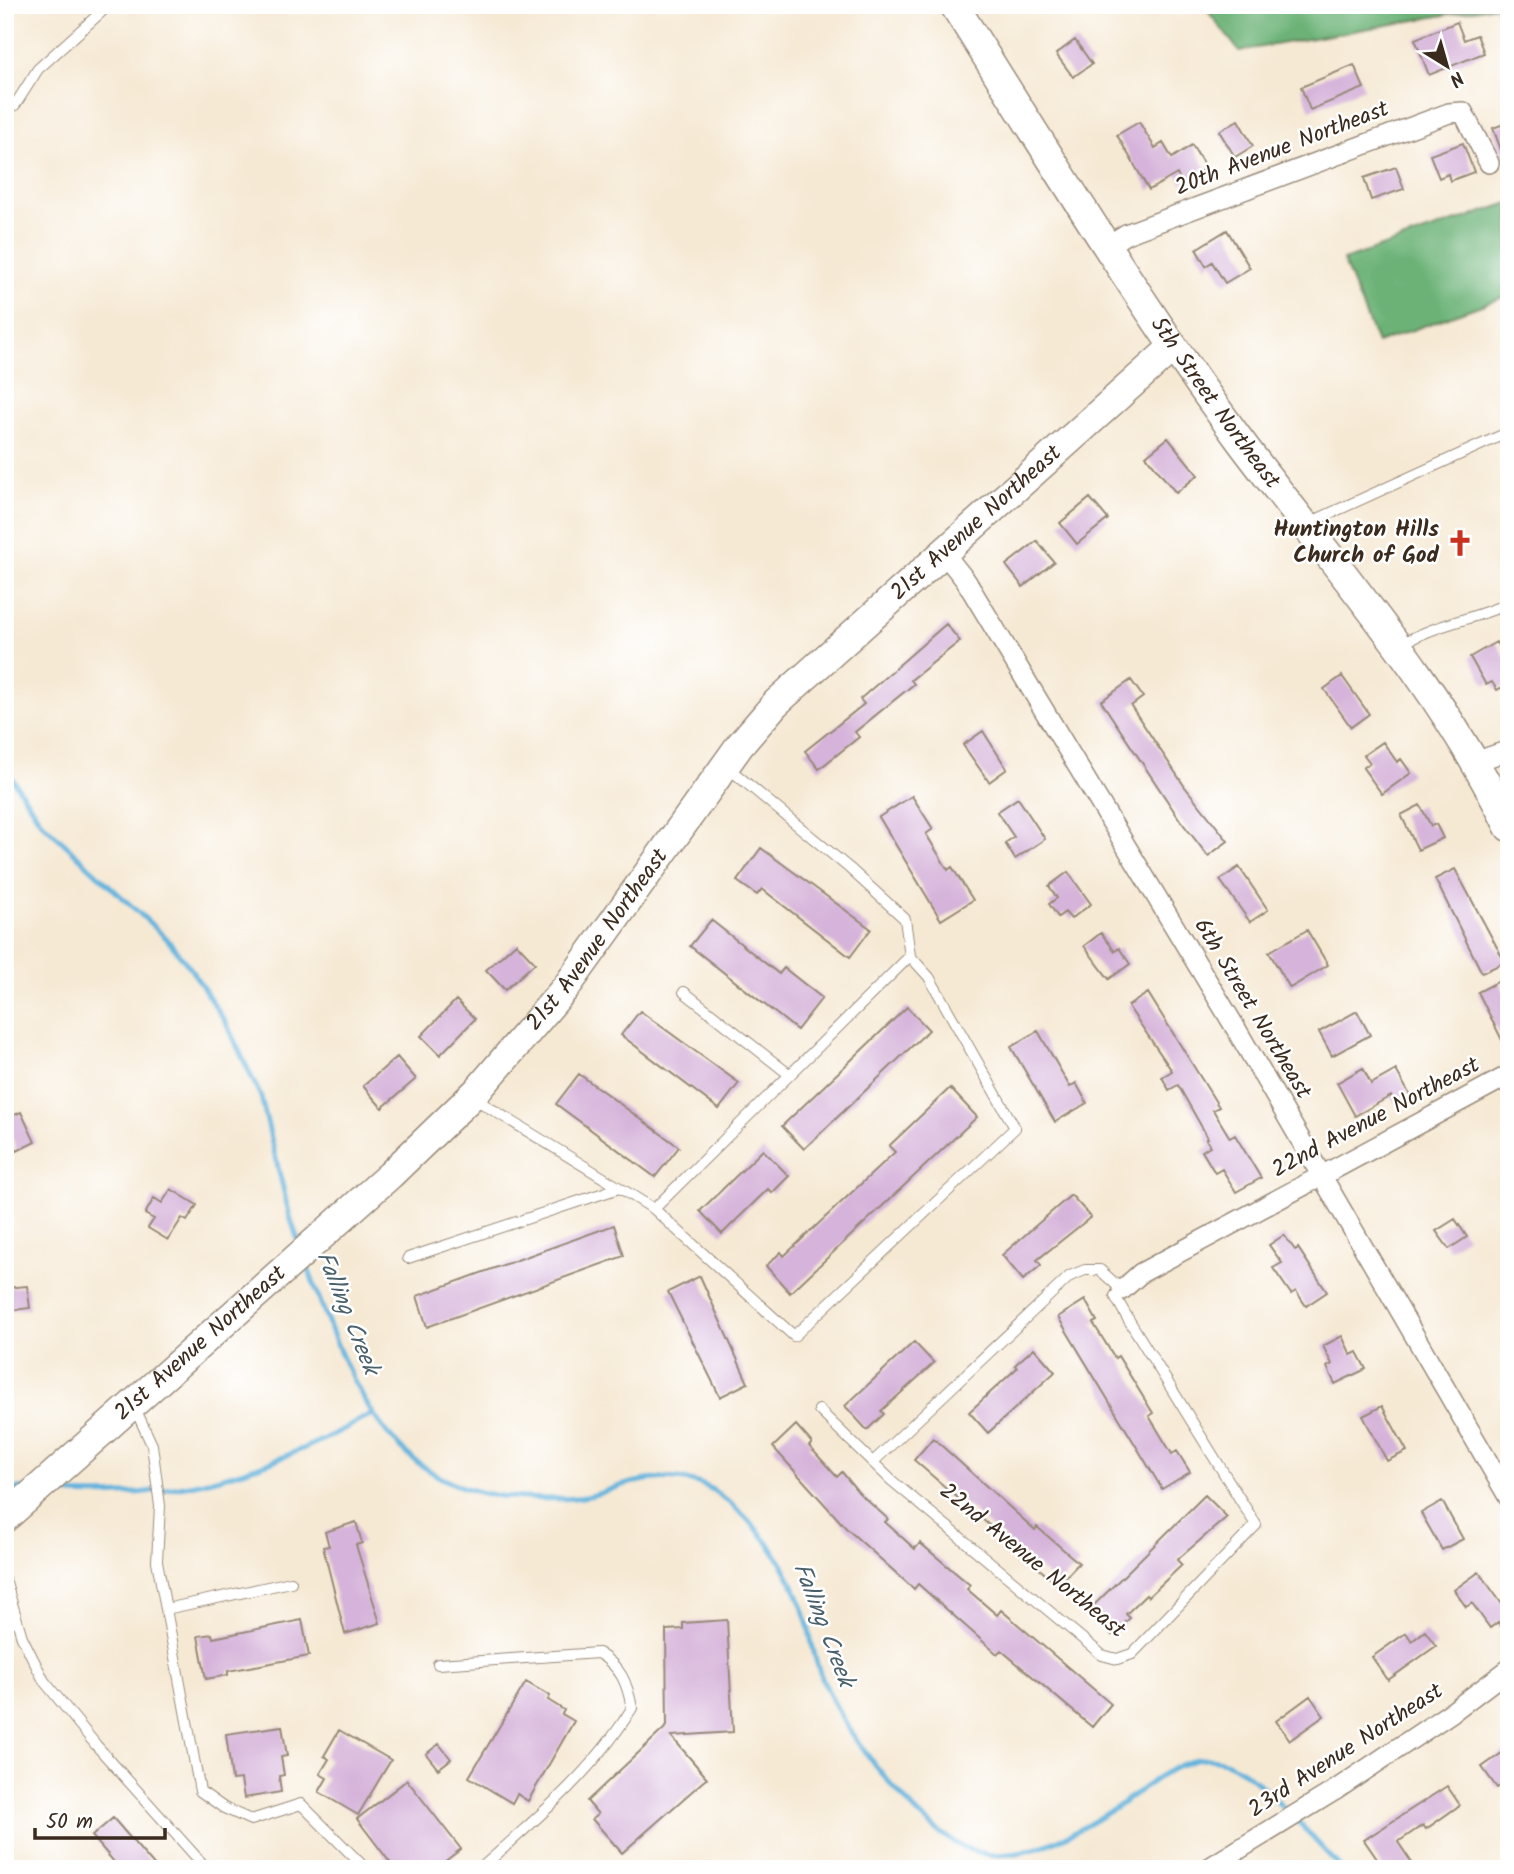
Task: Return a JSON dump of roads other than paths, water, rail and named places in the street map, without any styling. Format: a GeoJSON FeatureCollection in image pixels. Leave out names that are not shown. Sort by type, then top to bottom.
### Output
{"type":"FeatureCollection","features":[{"type":"Feature","properties":{"kind":"street","name":"5th Street Northeast"},"geometry":{"type":"LineString","coordinates":[[954,5],[1173,347],[1398,647],[1475,762],[1509,827]]}},
{"type":"Feature","properties":{"kind":"street","name":"20th Avenue Northeast"},"geometry":{"type":"LineString","coordinates":[[1107,246],[1126,234],[1449,113],[1463,112],[1489,163]]}},
{"type":"Feature","properties":{"kind":"street","name":"21st Avenue Northeast"},"geometry":{"type":"LineString","coordinates":[[5,1518],[390,1175],[472,1097],[567,986],[726,766],[776,704],[1173,347]]}},
{"type":"Feature","properties":{"kind":"street","name":"6th Street Northeast"},"geometry":{"type":"LineString","coordinates":[[943,552],[974,593],[1321,1175],[1509,1498]]}},
{"type":"Feature","properties":{"kind":"street"},"geometry":{"type":"LineString","coordinates":[[1475,762],[1509,750]]}},
{"type":"Feature","properties":{"kind":"street","name":"22nd Avenue Northeast"},"geometry":{"type":"LineString","coordinates":[[1122,1290],[1141,1273],[1509,1075]]}},
{"type":"Feature","properties":{"kind":"street","name":"23rd Avenue Northeast"},"geometry":{"type":"LineString","coordinates":[[1207,1869],[1334,1791],[1452,1712],[1509,1669]]}},
{"type":"Feature","properties":{"kind":"lane"},"geometry":{"type":"LineString","coordinates":[[15,104],[38,69],[109,5]]}},
{"type":"Feature","properties":{"kind":"lane"},"geometry":{"type":"LineString","coordinates":[[1305,524],[1509,432]]}},
{"type":"Feature","properties":{"kind":"lane"},"geometry":{"type":"LineString","coordinates":[[1398,647],[1435,627],[1486,614],[1509,603]]}},
{"type":"Feature","properties":{"kind":"lane"},"geometry":{"type":"LineString","coordinates":[[472,1097],[654,1209],[794,1336],[1015,1128],[929,977],[910,956],[905,919],[849,868],[726,766]]}},
{"type":"Feature","properties":{"kind":"lane"},"geometry":{"type":"LineString","coordinates":[[654,1209],[910,956]]}},
{"type":"Feature","properties":{"kind":"lane"},"geometry":{"type":"LineString","coordinates":[[684,992],[790,1075]]}},
{"type":"Feature","properties":{"kind":"lane"},"geometry":{"type":"LineString","coordinates":[[408,1258],[619,1188]]}},
{"type":"Feature","properties":{"kind":"lane"},"geometry":{"type":"LineString","coordinates":[[819,1410],[874,1461],[1070,1276],[1085,1270],[1100,1270],[1122,1290]]}},
{"type":"Feature","properties":{"kind":"lane","name":"22nd Avenue Northeast"},"geometry":{"type":"LineString","coordinates":[[874,1461],[891,1480],[1102,1655],[1117,1659],[1132,1654],[1256,1525],[1115,1296],[1122,1290]]}},
{"type":"Feature","properties":{"kind":"lane"},"geometry":{"type":"LineString","coordinates":[[133,1403],[152,1445],[160,1506],[157,1561],[200,1791],[224,1808],[251,1820],[301,1804],[366,1869]]}},
{"type":"Feature","properties":{"kind":"lane"},"geometry":{"type":"LineString","coordinates":[[5,1580],[22,1637],[44,1681],[96,1745],[207,1869]]}},
{"type":"Feature","properties":{"kind":"lane"},"geometry":{"type":"LineString","coordinates":[[166,1609],[291,1582]]}},
{"type":"Feature","properties":{"kind":"lane"},"geometry":{"type":"LineString","coordinates":[[438,1664],[598,1653],[615,1663],[627,1684],[632,1708],[618,1730],[544,1812],[480,1869]]}},
{"type":"Feature","properties":{"kind":"waterway","name":"Falling Creek"},"geometry":{"type":"LineString","coordinates":[[5,768],[41,822],[167,939],[191,969],[226,1023],[261,1097],[290,1217],[299,1243]]}},
{"type":"Feature","properties":{"kind":"waterway","name":"Falling Creek"},"geometry":{"type":"LineString","coordinates":[[306,1262],[338,1346],[356,1385],[378,1421],[405,1451],[437,1475],[477,1491],[545,1499],[587,1496],[648,1480],[677,1479],[705,1486],[731,1504],[757,1529],[787,1573],[805,1615],[822,1678],[849,1728],[881,1772],[913,1809],[957,1844],[977,1852],[995,1855],[1032,1850],[1086,1826],[1172,1769],[1202,1759],[1222,1761],[1240,1769],[1289,1813]]}},
{"type":"Feature","properties":{"kind":"waterway"},"geometry":{"type":"LineString","coordinates":[[49,1492],[92,1495],[134,1493],[217,1479],[297,1451],[373,1413]]}},
{"type":"Feature","properties":{"kind":"waterway"},"geometry":{"type":"LineString","coordinates":[[5,1488],[22,1489]]}},
{"type":"Feature","properties":{"kind":"waterway","name":"Falling Creek"},"geometry":{"type":"LineString","coordinates":[[1296,1820],[1342,1869]]}},
{"type":"Feature","properties":{"kind":"place","name":"Huntington Hills Church of God"},"geometry":{"type":"Point","coordinates":[1460,543]}}]}
